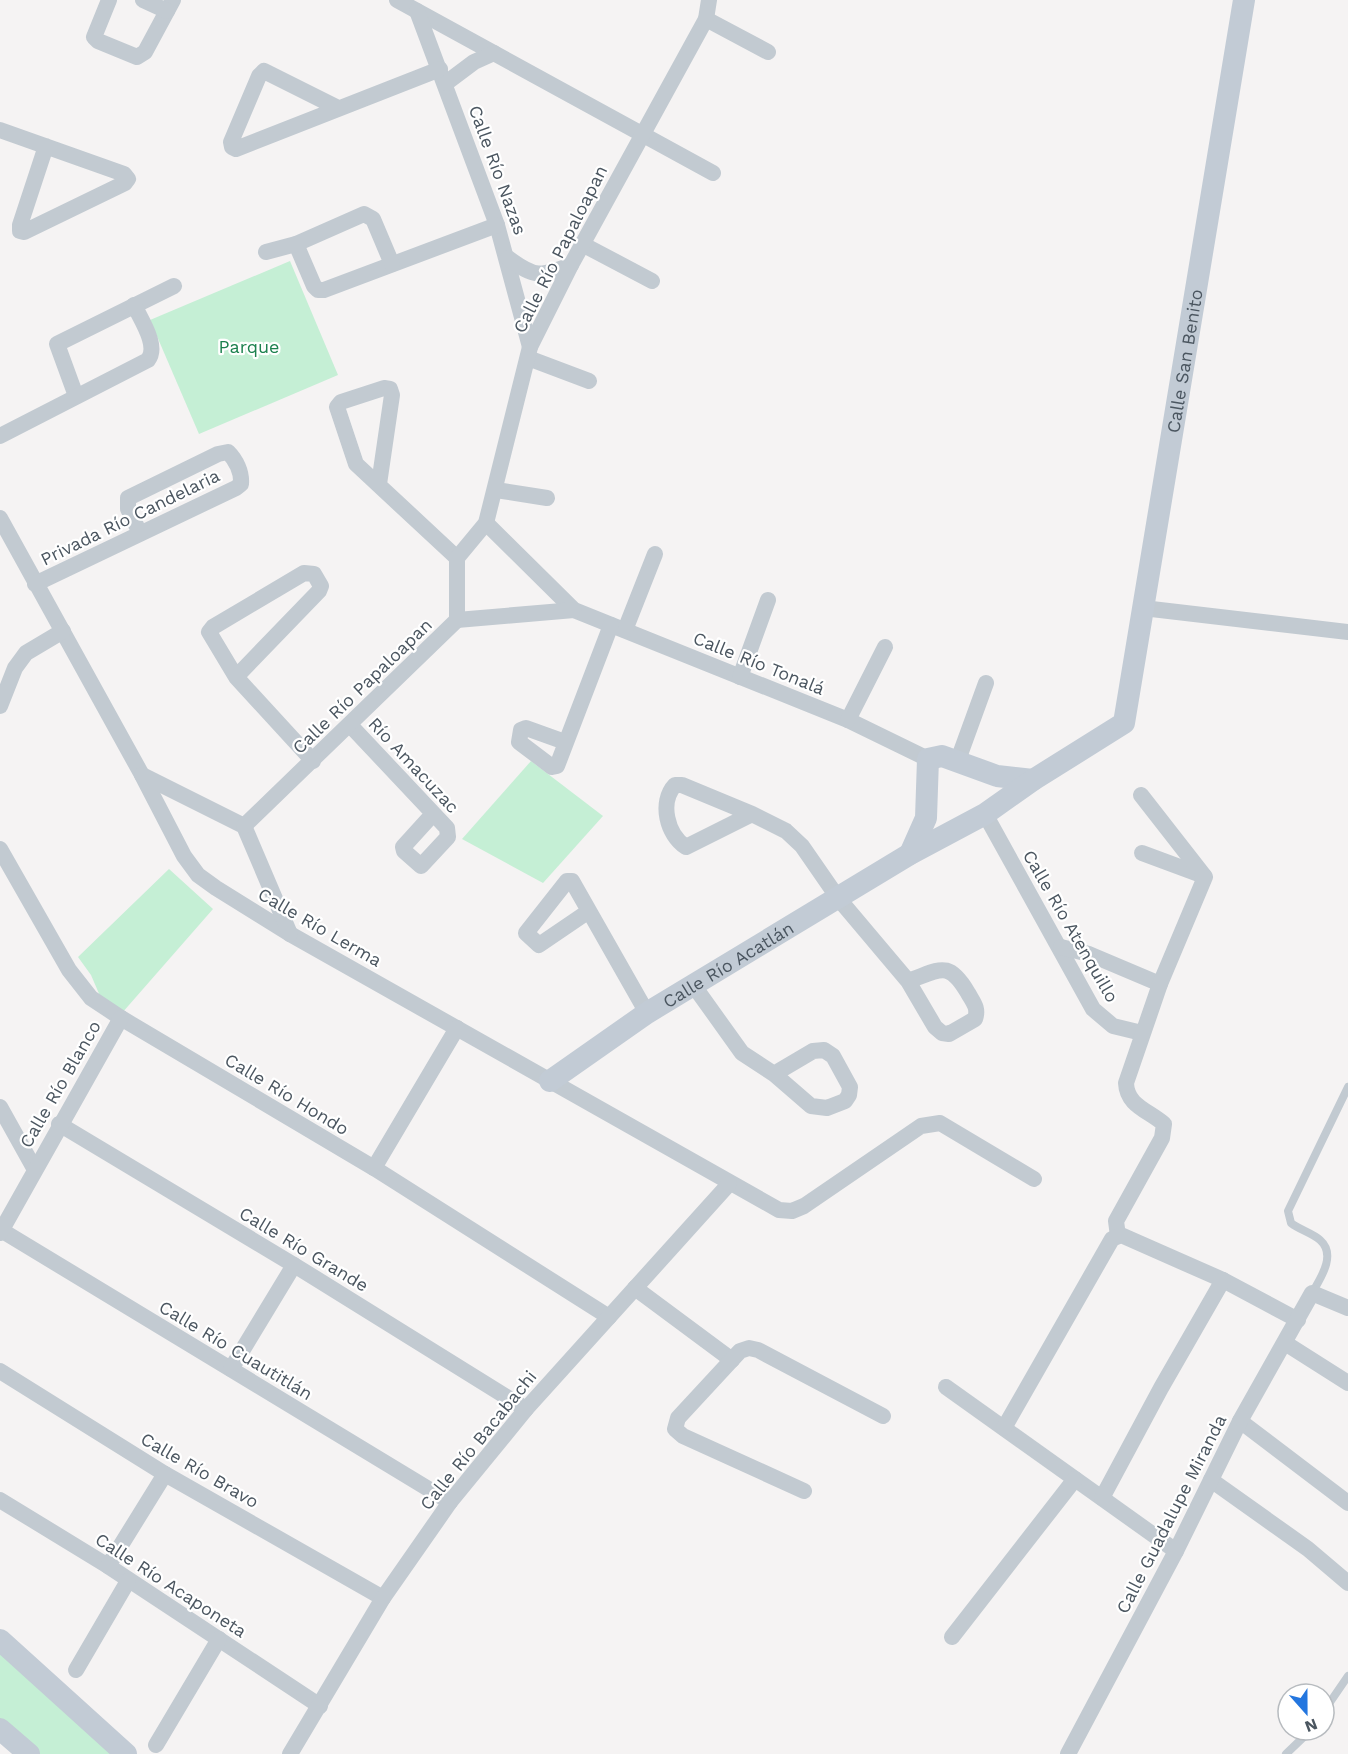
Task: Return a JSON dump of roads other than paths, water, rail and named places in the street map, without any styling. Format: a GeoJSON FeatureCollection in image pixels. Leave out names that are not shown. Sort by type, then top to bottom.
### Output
{"type":"FeatureCollection","features":[{"type":"Feature","properties":{"kind":"street"},"geometry":{"type":"LineString","coordinates":[[109,0],[94,37],[98,41],[137,57],[145,52],[170,5],[143,0]]}},
{"type":"Feature","properties":{"kind":"street"},"geometry":{"type":"LineString","coordinates":[[397,0],[713,173]]}},
{"type":"Feature","properties":{"kind":"street","name":"Calle Río Papaloapan"},"geometry":{"type":"LineString","coordinates":[[244,826],[457,620],[457,558],[486,523],[529,353],[582,244],[706,19],[709,0]]}},
{"type":"Feature","properties":{"kind":"street","name":"Calle San Benito"},"geometry":{"type":"LineString","coordinates":[[1124,723],[1244,0]]}},
{"type":"Feature","properties":{"kind":"street","name":"Calle Río Nazas"},"geometry":{"type":"LineString","coordinates":[[417,11],[443,76],[508,258],[529,353]]}},
{"type":"Feature","properties":{"kind":"street"},"geometry":{"type":"LineString","coordinates":[[706,19],[768,52]]}},
{"type":"Feature","properties":{"kind":"street"},"geometry":{"type":"LineString","coordinates":[[338,108],[264,71],[231,142],[232,147],[236,149],[338,108],[443,76],[494,52]]}},
{"type":"Feature","properties":{"kind":"street"},"geometry":{"type":"LineString","coordinates":[[0,130],[46,146],[124,174],[128,179],[125,183],[24,232],[20,231],[46,146]]}},
{"type":"Feature","properties":{"kind":"street"},"geometry":{"type":"LineString","coordinates":[[266,252],[296,244],[364,214],[369,215],[392,264]]}},
{"type":"Feature","properties":{"kind":"street"},"geometry":{"type":"LineString","coordinates":[[296,244],[318,290],[497,225]]}},
{"type":"Feature","properties":{"kind":"street"},"geometry":{"type":"LineString","coordinates":[[582,244],[652,281]]}},
{"type":"Feature","properties":{"kind":"street"},"geometry":{"type":"LineString","coordinates":[[508,258],[528,273],[539,275],[571,265]]}},
{"type":"Feature","properties":{"kind":"street"},"geometry":{"type":"LineString","coordinates":[[76,396],[57,344],[174,286]]}},
{"type":"Feature","properties":{"kind":"street"},"geometry":{"type":"LineString","coordinates":[[0,436],[148,360],[152,354],[152,347],[134,305]]}},
{"type":"Feature","properties":{"kind":"street"},"geometry":{"type":"LineString","coordinates":[[529,353],[589,381]]}},
{"type":"Feature","properties":{"kind":"street"},"geometry":{"type":"LineString","coordinates":[[379,484],[392,395],[390,389],[384,388],[341,402],[337,407],[356,464],[457,558]]}},
{"type":"Feature","properties":{"kind":"street","name":"Privada Río Candelaria"},"geometry":{"type":"LineString","coordinates":[[35,584],[241,484],[241,475],[234,458],[228,452],[218,454],[128,498],[128,509],[140,533]]}},
{"type":"Feature","properties":{"kind":"street"},"geometry":{"type":"LineString","coordinates":[[496,490],[547,498]]}},
{"type":"Feature","properties":{"kind":"street","name":"Calle Río Lerma"},"geometry":{"type":"LineString","coordinates":[[0,518],[142,775],[184,856],[198,875],[290,933],[729,1184],[779,1210],[792,1211],[804,1206],[921,1126],[930,1123],[940,1124],[1034,1179]]}},
{"type":"Feature","properties":{"kind":"street","name":"Calle Río Tonalá"},"geometry":{"type":"LineString","coordinates":[[486,523],[574,610],[848,720],[928,759]]}},
{"type":"Feature","properties":{"kind":"street"},"geometry":{"type":"LineString","coordinates":[[566,742],[655,554]]}},
{"type":"Feature","properties":{"kind":"street"},"geometry":{"type":"LineString","coordinates":[[236,677],[319,591],[319,582],[309,572],[213,627],[209,632],[236,677],[313,761]]}},
{"type":"Feature","properties":{"kind":"street"},"geometry":{"type":"LineString","coordinates":[[740,676],[768,600]]}},
{"type":"Feature","properties":{"kind":"street"},"geometry":{"type":"LineString","coordinates":[[1143,608],[1348,632]]}},
{"type":"Feature","properties":{"kind":"street","name":"Calle Río Tonalá"},"geometry":{"type":"LineString","coordinates":[[457,620],[574,610]]}},
{"type":"Feature","properties":{"kind":"street"},"geometry":{"type":"LineString","coordinates":[[0,706],[15,668],[26,653],[63,632]]}},
{"type":"Feature","properties":{"kind":"street"},"geometry":{"type":"LineString","coordinates":[[848,720],[885,647]]}},
{"type":"Feature","properties":{"kind":"street"},"geometry":{"type":"LineString","coordinates":[[958,760],[986,682]]}},
{"type":"Feature","properties":{"kind":"street","name":"Calle Río Acatlán"},"geometry":{"type":"LineString","coordinates":[[550,1081],[647,1013],[910,854],[949,835],[1124,723]]}},
{"type":"Feature","properties":{"kind":"street","name":"Río Amacuzac"},"geometry":{"type":"LineString","coordinates":[[350,724],[433,814],[449,832],[421,866],[404,851],[405,843],[433,814]]}},
{"type":"Feature","properties":{"kind":"street"},"geometry":{"type":"LineString","coordinates":[[910,854],[926,818],[928,759],[942,756],[997,776],[1033,780]]}},
{"type":"Feature","properties":{"kind":"street"},"geometry":{"type":"LineString","coordinates":[[142,775],[244,826],[290,933]]}},
{"type":"Feature","properties":{"kind":"street","name":"Calle Río Atenquillo"},"geometry":{"type":"LineString","coordinates":[[997,776],[993,808],[1093,1009],[1103,1020],[1113,1026],[1142,1033]]}},
{"type":"Feature","properties":{"kind":"street"},"geometry":{"type":"LineString","coordinates":[[752,814],[686,847],[667,818],[665,806],[670,790],[675,785],[682,785],[752,814],[786,831],[801,846],[838,898],[908,981]]}},
{"type":"Feature","properties":{"kind":"street"},"geometry":{"type":"LineString","coordinates":[[1141,795],[1205,876]]}},
{"type":"Feature","properties":{"kind":"street"},"geometry":{"type":"LineString","coordinates":[[926,818],[949,835]]}},
{"type":"Feature","properties":{"kind":"street","name":"Calle Río Hondo"},"geometry":{"type":"LineString","coordinates":[[0,849],[69,970],[92,998],[121,1018],[374,1168],[609,1317]]}},
{"type":"Feature","properties":{"kind":"street"},"geometry":{"type":"LineString","coordinates":[[1142,853],[1205,876]]}},
{"type":"Feature","properties":{"kind":"street"},"geometry":{"type":"LineString","coordinates":[[1118,1236],[1116,1221],[1162,1138],[1164,1124],[1131,1101],[1126,1094],[1126,1083],[1160,984],[1205,876]]}},
{"type":"Feature","properties":{"kind":"street"},"geometry":{"type":"LineString","coordinates":[[589,911],[647,1013]]}},
{"type":"Feature","properties":{"kind":"street"},"geometry":{"type":"LineString","coordinates":[[1061,947],[1089,954],[1160,984]]}},
{"type":"Feature","properties":{"kind":"street"},"geometry":{"type":"LineString","coordinates":[[694,986],[742,1053],[774,1074]]}},
{"type":"Feature","properties":{"kind":"street","name":"Calle Río Blanco"},"geometry":{"type":"LineString","coordinates":[[1,1231],[34,1168],[121,1018]]}},
{"type":"Feature","properties":{"kind":"street"},"geometry":{"type":"LineString","coordinates":[[374,1168],[457,1028]]}},
{"type":"Feature","properties":{"kind":"street"},"geometry":{"type":"LineString","coordinates":[[0,1107],[34,1168]]}},
{"type":"Feature","properties":{"kind":"street","name":"Calle Río Grande"},"geometry":{"type":"LineString","coordinates":[[59,1124],[294,1265],[526,1409]]}},
{"type":"Feature","properties":{"kind":"street","name":"Calle Río Bacabachi"},"geometry":{"type":"LineString","coordinates":[[292,1752],[383,1598],[450,1502],[526,1409],[729,1184]]}},
{"type":"Feature","properties":{"kind":"street","name":"Calle Río Cuautitlán"},"geometry":{"type":"LineString","coordinates":[[1,1231],[450,1502]]}},
{"type":"Feature","properties":{"kind":"street"},"geometry":{"type":"LineString","coordinates":[[1004,1428],[1112,1239],[1118,1236],[1128,1236],[1223,1280],[1298,1320]]}},
{"type":"Feature","properties":{"kind":"street"},"geometry":{"type":"LineString","coordinates":[[231,1370],[294,1265]]}},
{"type":"Feature","properties":{"kind":"street"},"geometry":{"type":"LineString","coordinates":[[1102,1498],[1223,1280]]}},
{"type":"Feature","properties":{"kind":"street"},"geometry":{"type":"LineString","coordinates":[[635,1288],[732,1360]]}},
{"type":"Feature","properties":{"kind":"street"},"geometry":{"type":"LineString","coordinates":[[1312,1293],[1348,1308]]}},
{"type":"Feature","properties":{"kind":"street","name":"Calle Guadalupe Miranda"},"geometry":{"type":"LineString","coordinates":[[1069,1754],[1176,1551],[1240,1421],[1312,1293]]}},
{"type":"Feature","properties":{"kind":"street"},"geometry":{"type":"LineString","coordinates":[[1285,1343],[1348,1383]]}},
{"type":"Feature","properties":{"kind":"street"},"geometry":{"type":"LineString","coordinates":[[804,1491],[683,1436],[675,1429],[678,1418],[740,1351],[749,1348],[758,1350],[883,1416]]}},
{"type":"Feature","properties":{"kind":"street","name":"Calle Río Bravo"},"geometry":{"type":"LineString","coordinates":[[0,1371],[165,1474],[383,1598]]}},
{"type":"Feature","properties":{"kind":"street"},"geometry":{"type":"LineString","coordinates":[[946,1387],[1176,1551]]}},
{"type":"Feature","properties":{"kind":"street"},"geometry":{"type":"LineString","coordinates":[[1240,1421],[1348,1503]]}},
{"type":"Feature","properties":{"kind":"street"},"geometry":{"type":"LineString","coordinates":[[108,1566],[165,1474]]}},
{"type":"Feature","properties":{"kind":"street"},"geometry":{"type":"LineString","coordinates":[[952,1637],[1075,1479]]}},
{"type":"Feature","properties":{"kind":"street"},"geometry":{"type":"LineString","coordinates":[[1211,1480],[1308,1549],[1348,1583]]}},
{"type":"Feature","properties":{"kind":"street","name":"Calle Río Acaponeta"},"geometry":{"type":"LineString","coordinates":[[0,1500],[108,1566],[320,1706]]}},
{"type":"Feature","properties":{"kind":"street"},"geometry":{"type":"LineString","coordinates":[[76,1670],[128,1581]]}},
{"type":"Feature","properties":{"kind":"street"},"geometry":{"type":"LineString","coordinates":[[156,1745],[219,1639]]}},
{"type":"Feature","properties":{"kind":"street"},"geometry":{"type":"LineString","coordinates":[[0,1640],[126,1754]]}},
{"type":"Feature","properties":{"kind":"street"},"geometry":{"type":"LineString","coordinates":[[0,1729],[29,1754]]}},
{"type":"Feature","properties":{"kind":"lane"},"geometry":{"type":"LineString","coordinates":[[1312,1293],[1326,1265],[1328,1252],[1321,1241],[1291,1223],[1288,1211],[1348,1087]]}},
{"type":"Feature","properties":{"kind":"lane"},"geometry":{"type":"LineString","coordinates":[[1336,1694],[1348,1676]]}},
{"type":"Feature","properties":{"kind":"lane"},"geometry":{"type":"LineString","coordinates":[[1286,1754],[1298,1742]]}},
{"type":"Feature","properties":{"kind":"park label","name":"Parque"},"geometry":{"type":"Point","coordinates":[249,346]}}]}
